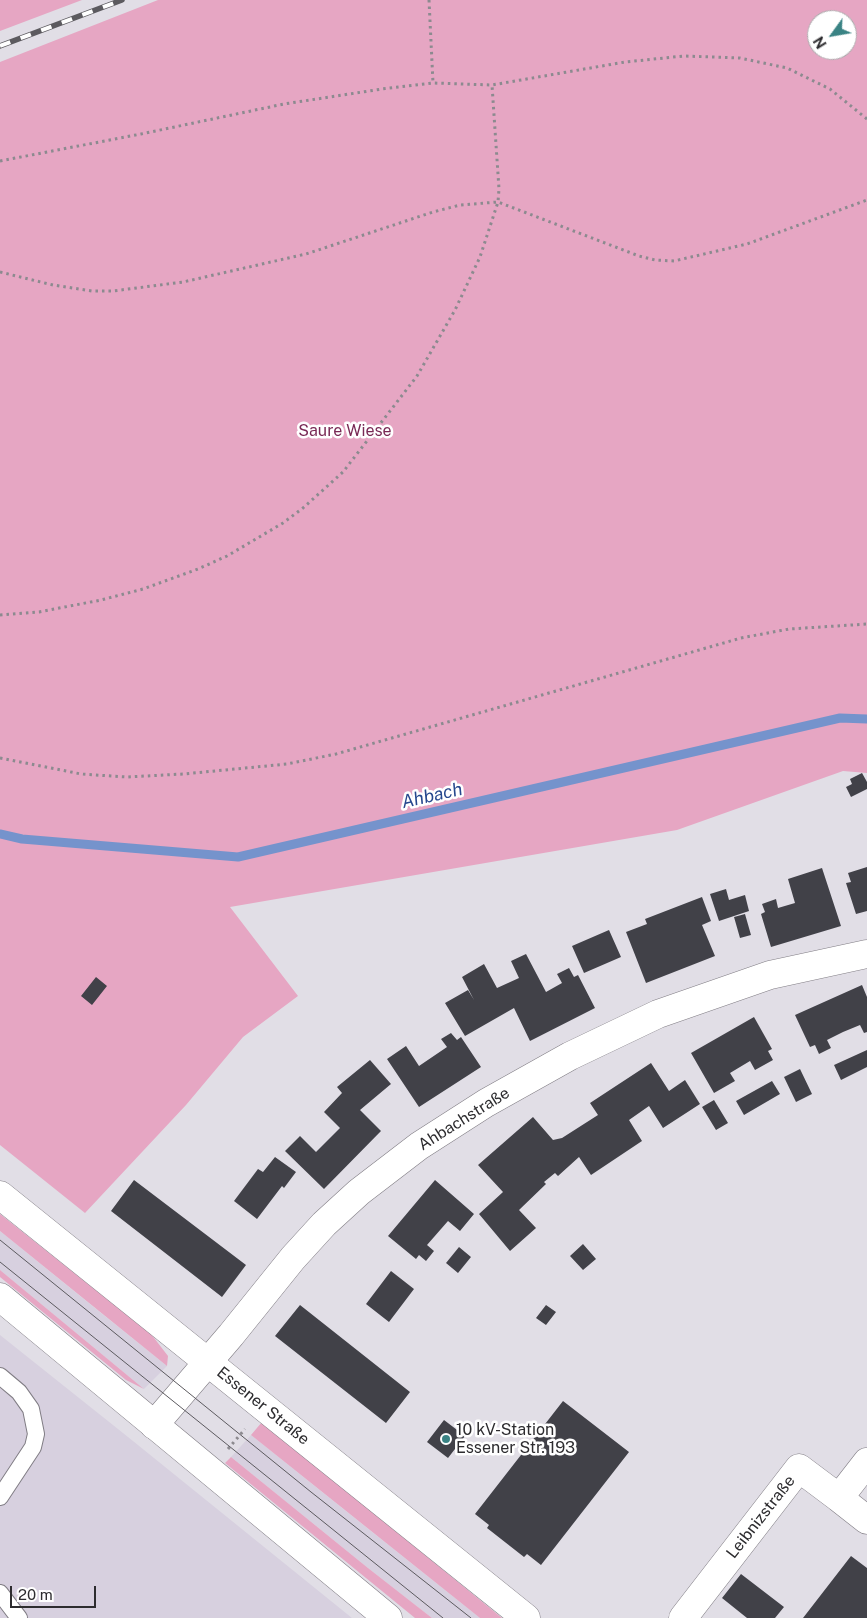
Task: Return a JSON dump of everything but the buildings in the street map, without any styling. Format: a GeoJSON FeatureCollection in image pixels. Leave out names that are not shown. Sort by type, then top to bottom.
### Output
{"type":"FeatureCollection","features":[{"type":"Feature","properties":{"kind":"street","name":"Ahbachstraße"},"geometry":{"type":"LineString","coordinates":[[154,1425],[209,1362],[293,1258],[324,1224],[359,1192],[418,1146],[486,1103],[570,1056],[658,1014],[713,993],[770,975],[867,954]]}},
{"type":"Feature","properties":{"kind":"street","name":"Essener Straße"},"geometry":{"type":"LineString","coordinates":[[0,1195],[526,1618]]}},
{"type":"Feature","properties":{"kind":"street"},"geometry":{"type":"LineString","coordinates":[[0,1297],[388,1618]]}},
{"type":"Feature","properties":{"kind":"street"},"geometry":{"type":"LineString","coordinates":[[867,1462],[839,1498],[867,1520]]}},
{"type":"Feature","properties":{"kind":"street","name":"Leibnizstraße"},"geometry":{"type":"LineString","coordinates":[[684,1618],[798,1468],[839,1498]]}},
{"type":"Feature","properties":{"kind":"lane"},"geometry":{"type":"LineString","coordinates":[[0,1376],[19,1392],[31,1409],[36,1434],[33,1447],[0,1497]]}},
{"type":"Feature","properties":{"kind":"lane"},"geometry":{"type":"LineString","coordinates":[[0,1594],[20,1618]]}},
{"type":"Feature","properties":{"kind":"path"},"geometry":{"type":"LineString","coordinates":[[429,0],[433,83]]}},
{"type":"Feature","properties":{"kind":"path"},"geometry":{"type":"LineString","coordinates":[[0,161],[284,104],[433,83],[492,84],[654,58],[684,56],[740,58],[787,68],[810,78],[852,104],[867,119]]}},
{"type":"Feature","properties":{"kind":"path"},"geometry":{"type":"LineString","coordinates":[[0,615],[73,607],[142,589],[227,556],[255,541],[303,508],[344,472],[421,369],[471,279],[498,202],[497,138],[492,84]]}},
{"type":"Feature","properties":{"kind":"path"},"geometry":{"type":"LineString","coordinates":[[0,272],[92,291],[114,291],[183,282],[306,254],[460,205],[498,202],[639,256],[655,260],[674,261],[747,244],[867,200]]}},
{"type":"Feature","properties":{"kind":"path"},"geometry":{"type":"LineString","coordinates":[[0,758],[81,774],[127,777],[183,774],[287,764],[336,754],[741,638],[789,629],[867,624]]}},
{"type":"Feature","properties":{"kind":"shaded area"},"geometry":{"type":"Polygon","coordinates":[[[0,1231],[167,1366],[144,1389],[0,1270],[0,1231]]]}},
{"type":"Feature","properties":{"kind":"shaded area"},"geometry":{"type":"Polygon","coordinates":[[[0,1335],[128,1437],[352,1618],[0,1618],[0,1335]]]}},
{"type":"Feature","properties":{"kind":"shaded area"},"geometry":{"type":"Polygon","coordinates":[[[251,1435],[480,1618],[432,1618],[368,1568],[231,1457],[251,1435]]]}},
{"type":"Feature","properties":{"kind":"green space"},"geometry":{"type":"Polygon","coordinates":[[[0,0],[82,0],[0,31],[0,0]]]}},
{"type":"Feature","properties":{"kind":"green space","name":"Saure Wiese"},"geometry":{"type":"Polygon","coordinates":[[[158,0],[867,0],[867,773],[843,771],[677,830],[230,907],[298,996],[243,1037],[186,1105],[85,1213],[0,1145],[0,62],[158,0]]]}},
{"type":"Feature","properties":{"kind":"green space"},"geometry":{"type":"Polygon","coordinates":[[[0,1214],[151,1334],[168,1356],[167,1366],[0,1231],[0,1214]]]}},
{"type":"Feature","properties":{"kind":"green space"},"geometry":{"type":"Polygon","coordinates":[[[0,1270],[144,1389],[126,1380],[0,1277],[0,1270]]]}},
{"type":"Feature","properties":{"kind":"green space"},"geometry":{"type":"Polygon","coordinates":[[[262,1422],[502,1618],[480,1618],[251,1435],[262,1422]]]}},
{"type":"Feature","properties":{"kind":"green space"},"geometry":{"type":"Polygon","coordinates":[[[231,1457],[432,1618],[415,1618],[225,1463],[231,1457]]]}},
{"type":"Feature","properties":{"kind":"waterway","name":"Ahbach"},"geometry":{"type":"LineString","coordinates":[[0,834],[22,839],[238,857],[840,718],[867,719]]}},
{"type":"Feature","properties":{"kind":"tram line"},"geometry":{"type":"LineString","coordinates":[[0,1240],[311,1492],[471,1618]]}},
{"type":"Feature","properties":{"kind":"tram line"},"geometry":{"type":"LineString","coordinates":[[0,1262],[443,1618]]}},
{"type":"Feature","properties":{"kind":"railway"},"geometry":{"type":"LineString","coordinates":[[0,46],[122,0]]}},
{"type":"Feature","properties":{"kind":"place","name":"10 kV-Station Essener Str. 193"},"geometry":{"type":"Point","coordinates":[446,1439]}}]}
